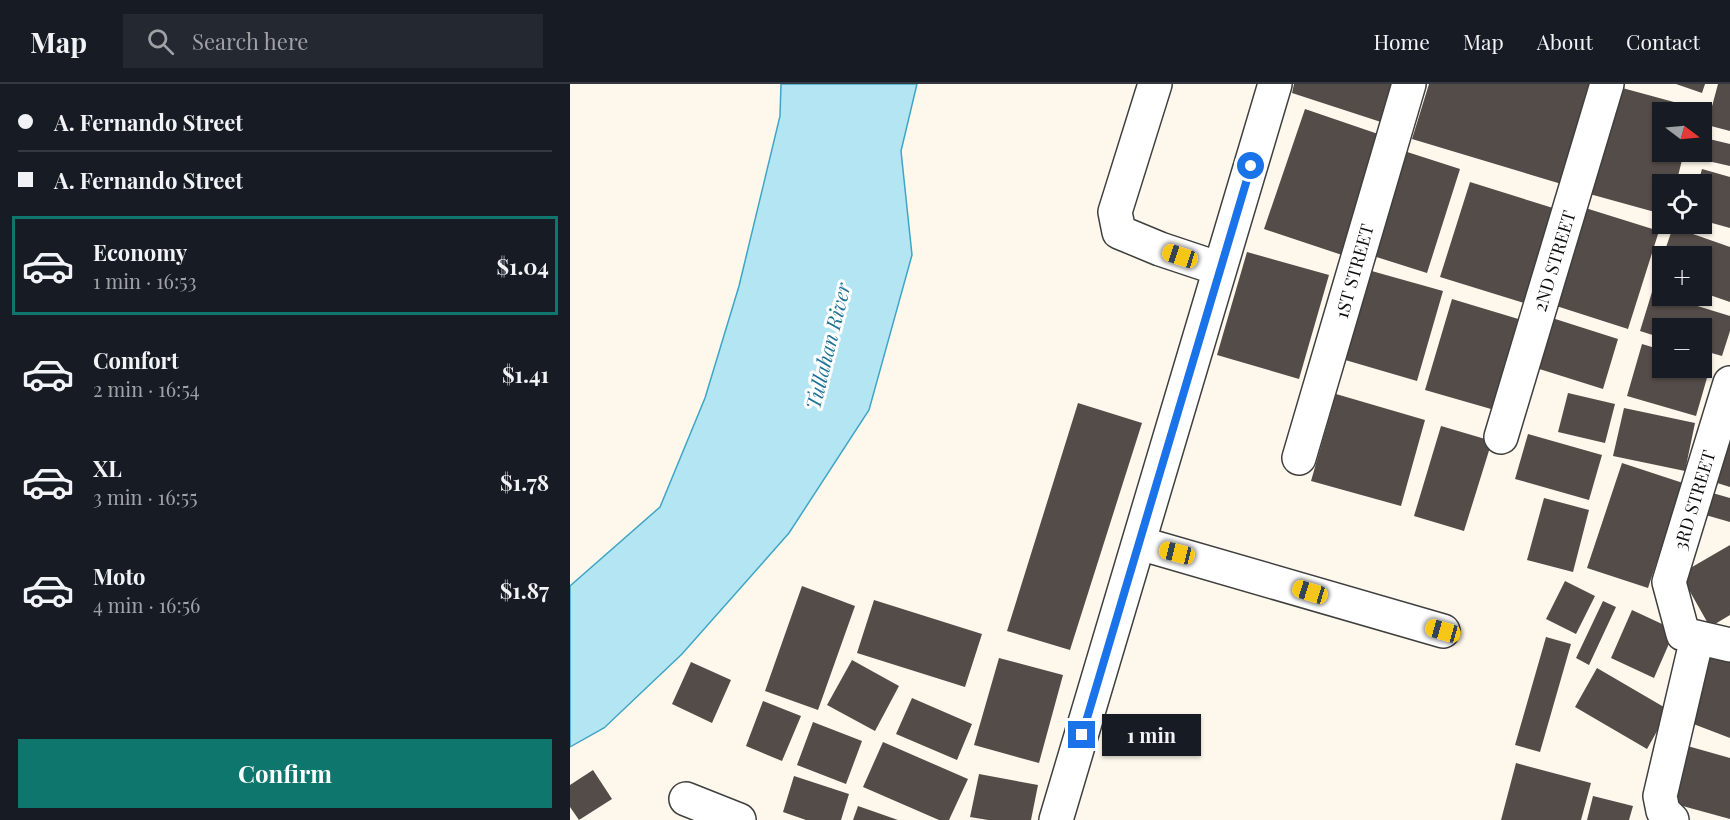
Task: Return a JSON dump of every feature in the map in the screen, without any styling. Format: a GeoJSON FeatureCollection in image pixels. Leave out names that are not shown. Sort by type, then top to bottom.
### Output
{"type":"FeatureCollection","features":[{"type":"Feature","properties":{"kind":"street"},"geometry":{"type":"LineString","coordinates":[[1155,84],[1115,212],[1119,232],[1160,249],[1220,269]]}},
{"type":"Feature","properties":{"kind":"street"},"geometry":{"type":"LineString","coordinates":[[1056,820],[1275,84]]}},
{"type":"Feature","properties":{"kind":"street","name":"1ST STREET"},"geometry":{"type":"LineString","coordinates":[[1299,458],[1409,84]]}},
{"type":"Feature","properties":{"kind":"street","name":"2ND STREET"},"geometry":{"type":"LineString","coordinates":[[1501,437],[1608,84]]}},
{"type":"Feature","properties":{"kind":"street","name":"3RD STREET"},"geometry":{"type":"LineString","coordinates":[[1698,638],[1683,634],[1669,582],[1730,383]]}},
{"type":"Feature","properties":{"kind":"street"},"geometry":{"type":"LineString","coordinates":[[1139,543],[1443,631]]}},
{"type":"Feature","properties":{"kind":"street"},"geometry":{"type":"LineString","coordinates":[[1672,820],[1663,811],[1660,795],[1698,638],[1730,645]]}},
{"type":"Feature","properties":{"kind":"street"},"geometry":{"type":"LineString","coordinates":[[686,799],[739,820]]}},
{"type":"Feature","properties":{"kind":"water","name":"Tullahan River"},"geometry":{"type":"Polygon","coordinates":[[[781,84],[917,84],[901,151],[912,255],[869,410],[789,533],[682,654],[604,728],[570,747],[570,586],[660,507],[705,398],[739,286],[780,116],[781,84]]]}},
{"type":"Feature","properties":{"kind":"building"},"geometry":{"type":"Polygon","coordinates":[[[1294,84],[1397,84],[1384,123],[1292,93],[1294,84]]]}},
{"type":"Feature","properties":{"kind":"building"},"geometry":{"type":"Polygon","coordinates":[[[1429,84],[1600,84],[1568,186],[1412,139],[1429,84]]]}},
{"type":"Feature","properties":{"kind":"building"},"geometry":{"type":"Polygon","coordinates":[[[1676,84],[1705,84],[1702,93],[1676,84]]]}},
{"type":"Feature","properties":{"kind":"building"},"geometry":{"type":"Polygon","coordinates":[[[1718,84],[1730,84],[1730,131],[1712,126],[1712,106],[1718,84]]]}},
{"type":"Feature","properties":{"kind":"building"},"geometry":{"type":"Polygon","coordinates":[[[1615,86],[1674,102],[1652,102],[1652,162],[1682,162],[1678,174],[1652,174],[1652,211],[1586,193],[1615,86]]]}},
{"type":"Feature","properties":{"kind":"building"},"geometry":{"type":"Polygon","coordinates":[[[1305,109],[1384,136],[1342,255],[1264,229],[1305,109]]]}},
{"type":"Feature","properties":{"kind":"building"},"geometry":{"type":"Polygon","coordinates":[[[1712,140],[1730,144],[1730,166],[1712,162],[1712,140]]]}},
{"type":"Feature","properties":{"kind":"building"},"geometry":{"type":"Polygon","coordinates":[[[1401,150],[1460,169],[1427,273],[1367,254],[1401,150]]]}},
{"type":"Feature","properties":{"kind":"building"},"geometry":{"type":"Polygon","coordinates":[[[1702,169],[1730,177],[1730,228],[1712,223],[1712,174],[1701,174],[1702,169]]]}},
{"type":"Feature","properties":{"kind":"building"},"geometry":{"type":"Polygon","coordinates":[[[1470,182],[1553,208],[1524,303],[1440,277],[1470,182]]]}},
{"type":"Feature","properties":{"kind":"building"},"geometry":{"type":"Polygon","coordinates":[[[1579,206],[1652,229],[1652,234],[1658,234],[1654,246],[1652,246],[1652,253],[1628,329],[1547,303],[1579,206]]]}},
{"type":"Feature","properties":{"kind":"building"},"geometry":{"type":"Polygon","coordinates":[[[1671,234],[1693,234],[1730,247],[1730,302],[1712,296],[1712,246],[1666,246],[1671,234]]]}},
{"type":"Feature","properties":{"kind":"building"},"geometry":{"type":"Polygon","coordinates":[[[1247,252],[1329,275],[1299,379],[1217,355],[1247,252]]]}},
{"type":"Feature","properties":{"kind":"building"},"geometry":{"type":"Polygon","coordinates":[[[1361,268],[1443,291],[1417,381],[1335,357],[1361,268]]]}},
{"type":"Feature","properties":{"kind":"building"},"geometry":{"type":"Polygon","coordinates":[[[1652,292],[1652,306],[1698,306],[1730,316],[1730,331],[1722,356],[1712,353],[1712,318],[1652,318],[1652,335],[1640,331],[1652,292]]]}},
{"type":"Feature","properties":{"kind":"building"},"geometry":{"type":"Polygon","coordinates":[[[1452,299],[1525,321],[1498,411],[1425,390],[1452,299]]]}},
{"type":"Feature","properties":{"kind":"building"},"geometry":{"type":"Polygon","coordinates":[[[1549,317],[1618,339],[1603,389],[1533,367],[1549,317]]]}},
{"type":"Feature","properties":{"kind":"building"},"geometry":{"type":"Polygon","coordinates":[[[1642,344],[1652,347],[1652,378],[1707,378],[1696,416],[1627,396],[1642,344]]]}},
{"type":"Feature","properties":{"kind":"building"},"geometry":{"type":"Polygon","coordinates":[[[1568,393],[1615,404],[1605,443],[1558,432],[1568,393]]]}},
{"type":"Feature","properties":{"kind":"building"},"geometry":{"type":"Polygon","coordinates":[[[1336,394],[1425,420],[1401,506],[1311,481],[1336,394]]]}},
{"type":"Feature","properties":{"kind":"building"},"geometry":{"type":"Polygon","coordinates":[[[1078,403],[1142,423],[1070,650],[1007,631],[1078,403]]]}},
{"type":"Feature","properties":{"kind":"building"},"geometry":{"type":"Polygon","coordinates":[[[1624,408],[1695,423],[1685,471],[1613,456],[1624,408]]]}},
{"type":"Feature","properties":{"kind":"building"},"geometry":{"type":"Polygon","coordinates":[[[1441,426],[1492,441],[1464,531],[1414,516],[1441,426]]]}},
{"type":"Feature","properties":{"kind":"building"},"geometry":{"type":"Polygon","coordinates":[[[1528,434],[1602,455],[1589,500],[1515,479],[1528,434]]]}},
{"type":"Feature","properties":{"kind":"building"},"geometry":{"type":"Polygon","coordinates":[[[1727,441],[1730,442],[1730,487],[1714,482],[1727,441]]]}},
{"type":"Feature","properties":{"kind":"building"},"geometry":{"type":"Polygon","coordinates":[[[1622,463],[1683,483],[1648,588],[1587,568],[1622,463]]]}},
{"type":"Feature","properties":{"kind":"building"},"geometry":{"type":"Polygon","coordinates":[[[1702,490],[1730,498],[1730,522],[1695,512],[1702,490]]]}},
{"type":"Feature","properties":{"kind":"building"},"geometry":{"type":"Polygon","coordinates":[[[1544,498],[1589,510],[1573,572],[1527,560],[1544,498]]]}},
{"type":"Feature","properties":{"kind":"building"},"geometry":{"type":"Polygon","coordinates":[[[1730,545],[1730,615],[1710,627],[1680,574],[1730,545]]]}},
{"type":"Feature","properties":{"kind":"building"},"geometry":{"type":"Polygon","coordinates":[[[1565,581],[1595,596],[1576,634],[1546,619],[1565,581]]]}},
{"type":"Feature","properties":{"kind":"building"},"geometry":{"type":"Polygon","coordinates":[[[802,586],[855,606],[818,710],[765,691],[802,586]]]}},
{"type":"Feature","properties":{"kind":"building"},"geometry":{"type":"Polygon","coordinates":[[[874,600],[982,634],[965,687],[857,653],[874,600]]]}},
{"type":"Feature","properties":{"kind":"building"},"geometry":{"type":"Polygon","coordinates":[[[1603,601],[1616,607],[1589,665],[1576,658],[1603,601]]]}},
{"type":"Feature","properties":{"kind":"building"},"geometry":{"type":"Polygon","coordinates":[[[1632,610],[1675,630],[1654,678],[1611,658],[1632,610]]]}},
{"type":"Feature","properties":{"kind":"building"},"geometry":{"type":"Polygon","coordinates":[[[1546,637],[1571,644],[1540,752],[1515,745],[1546,637]]]}},
{"type":"Feature","properties":{"kind":"building"},"geometry":{"type":"Polygon","coordinates":[[[1710,648],[1730,655],[1730,738],[1683,720],[1710,648]]]}},
{"type":"Feature","properties":{"kind":"building"},"geometry":{"type":"Polygon","coordinates":[[[999,658],[1063,675],[1039,763],[974,745],[999,658]]]}},
{"type":"Feature","properties":{"kind":"building"},"geometry":{"type":"Polygon","coordinates":[[[852,660],[899,686],[875,731],[827,705],[852,660]]]}},
{"type":"Feature","properties":{"kind":"building"},"geometry":{"type":"Polygon","coordinates":[[[691,662],[731,680],[712,723],[672,704],[691,662]]]}},
{"type":"Feature","properties":{"kind":"building"},"geometry":{"type":"Polygon","coordinates":[[[1597,668],[1669,710],[1647,749],[1575,707],[1597,668]]]}},
{"type":"Feature","properties":{"kind":"building"},"geometry":{"type":"Polygon","coordinates":[[[912,698],[972,724],[957,760],[896,734],[912,698]]]}},
{"type":"Feature","properties":{"kind":"building"},"geometry":{"type":"Polygon","coordinates":[[[763,701],[801,716],[782,761],[746,746],[763,701]]]}},
{"type":"Feature","properties":{"kind":"building"},"geometry":{"type":"Polygon","coordinates":[[[813,722],[862,741],[846,784],[797,765],[813,722]]]}},
{"type":"Feature","properties":{"kind":"building"},"geometry":{"type":"Polygon","coordinates":[[[883,742],[968,779],[949,820],[939,820],[863,787],[883,742]]]}},
{"type":"Feature","properties":{"kind":"building"},"geometry":{"type":"Polygon","coordinates":[[[1684,745],[1730,758],[1730,819],[1668,802],[1684,745]]]}},
{"type":"Feature","properties":{"kind":"building"},"geometry":{"type":"Polygon","coordinates":[[[1516,763],[1591,783],[1581,820],[1501,820],[1516,763]]]}},
{"type":"Feature","properties":{"kind":"building"},"geometry":{"type":"Polygon","coordinates":[[[593,770],[612,799],[579,820],[570,807],[570,785],[593,770]]]}},
{"type":"Feature","properties":{"kind":"building"},"geometry":{"type":"Polygon","coordinates":[[[979,774],[1038,785],[1031,820],[988,820],[970,817],[979,774]]]}},
{"type":"Feature","properties":{"kind":"building"},"geometry":{"type":"Polygon","coordinates":[[[794,776],[849,794],[841,820],[806,820],[783,812],[794,776]]]}},
{"type":"Feature","properties":{"kind":"building"},"geometry":{"type":"Polygon","coordinates":[[[1593,796],[1633,806],[1629,820],[1587,820],[1593,796]]]}},
{"type":"Feature","properties":{"kind":"building"},"geometry":{"type":"Polygon","coordinates":[[[858,806],[898,820],[853,820],[858,806]]]}},
{"type":"Feature","properties":{"kind":"route"},"geometry":{"type":"LineString","coordinates":[[1082,735],[1251,166]]}}]}
